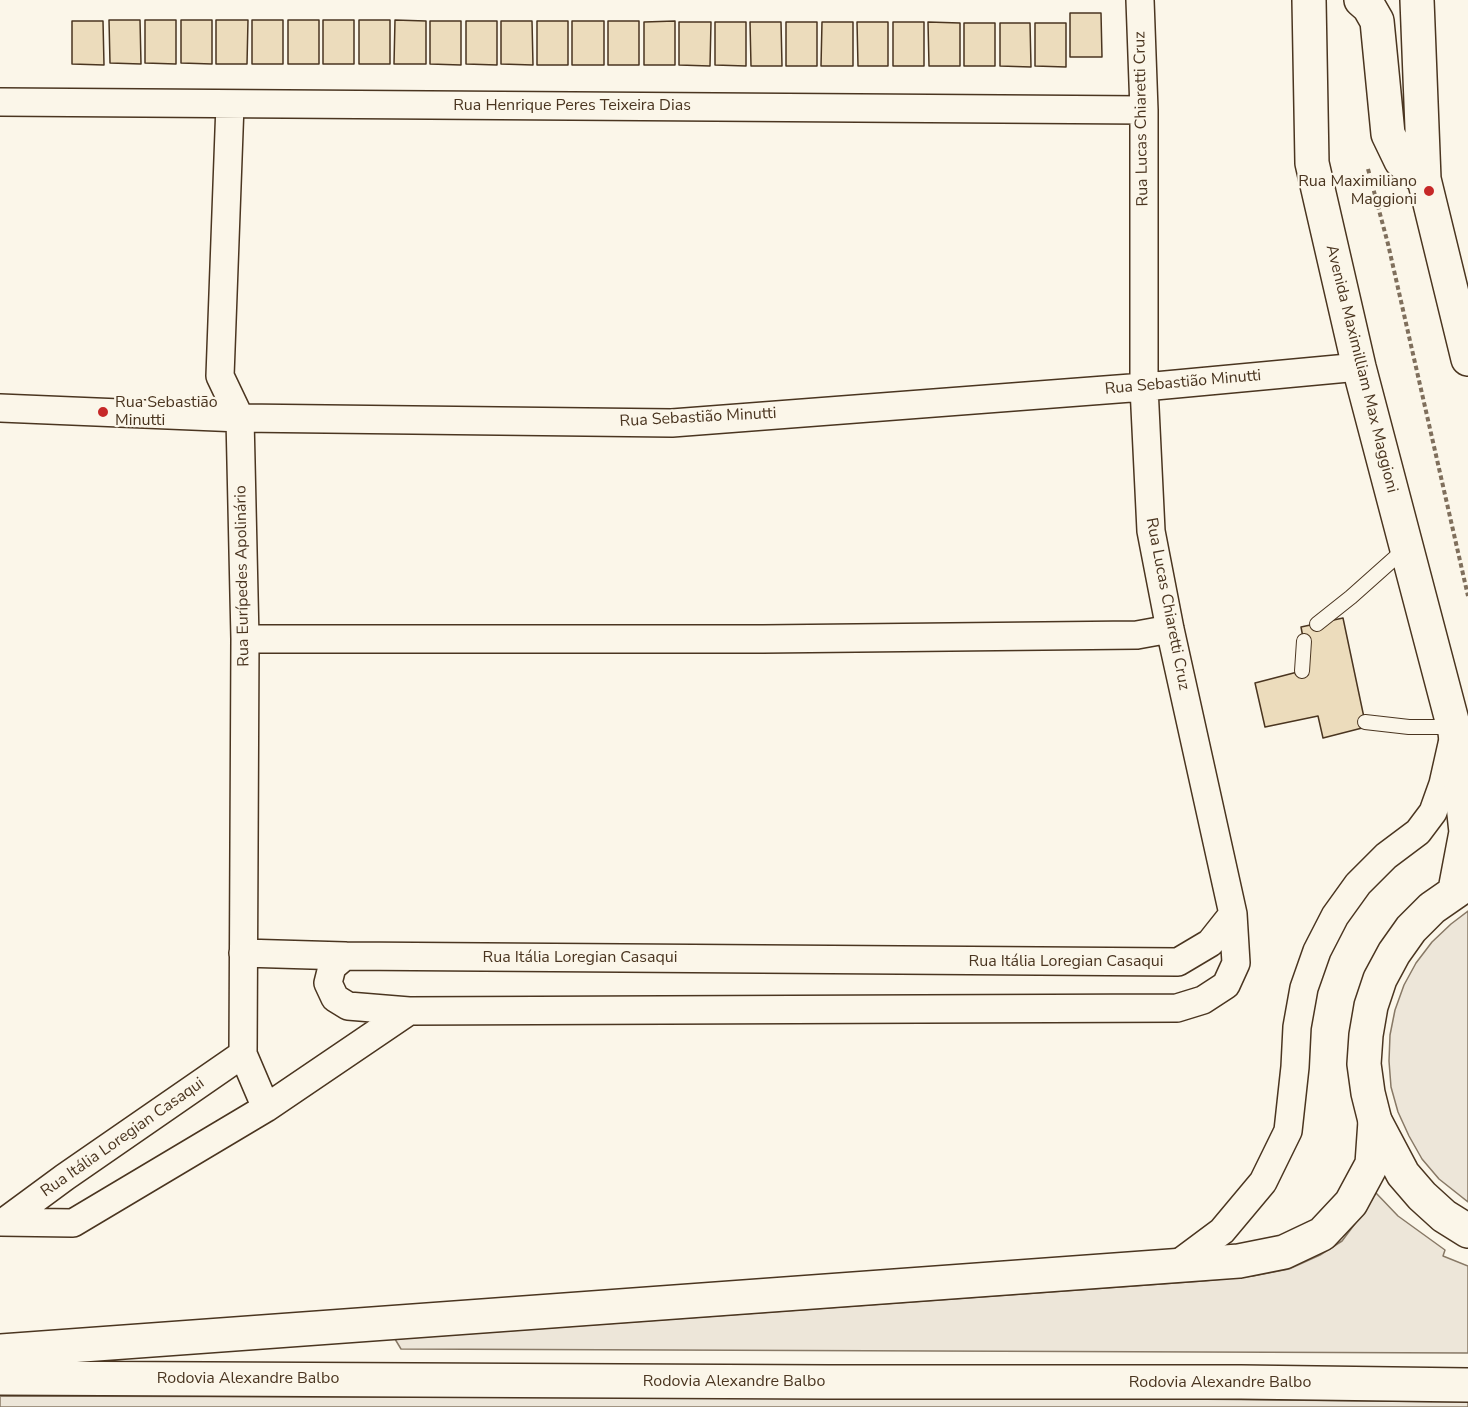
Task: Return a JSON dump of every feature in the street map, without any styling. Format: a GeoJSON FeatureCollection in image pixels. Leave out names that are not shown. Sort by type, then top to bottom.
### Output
{"type":"FeatureCollection","features":[{"type":"Feature","properties":{"kind":"main road"},"geometry":{"type":"LineString","coordinates":[[1360,0],[1369,7],[1377,21],[1388,134],[1401,161],[1424,179]]}},
{"type":"Feature","properties":{"kind":"main road"},"geometry":{"type":"LineString","coordinates":[[1417,0],[1424,179],[1467,346]]}},
{"type":"Feature","properties":{"kind":"main road","name":"Avenida Maximilliam Max Maggioni"},"geometry":{"type":"LineString","coordinates":[[1312,4],[1312,163],[1359,367],[1455,729]]}},
{"type":"Feature","properties":{"kind":"main road"},"geometry":{"type":"LineString","coordinates":[[1455,729],[1466,832],[1461,887],[1431,908],[1411,929],[1394,953],[1380,979],[1374,997],[1366,1035],[1364,1064],[1368,1094],[1376,1122],[1403,1173],[1422,1196],[1444,1216],[1468,1231]]}},
{"type":"Feature","properties":{"kind":"main road"},"geometry":{"type":"LineString","coordinates":[[0,1351],[1239,1261],[1284,1252],[1322,1234],[1351,1203],[1372,1164],[1376,1122]]}},
{"type":"Feature","properties":{"kind":"main road","name":"Rodovia Alexandre Balbo"},"geometry":{"type":"LineString","coordinates":[[0,1378],[1241,1382],[1468,1385]]}},
{"type":"Feature","properties":{"kind":"street","name":"Rua Lucas Chiaretti Cruz"},"geometry":{"type":"LineString","coordinates":[[1140,0],[1144,110],[1144,387],[1150,531],[1233,914]]}},
{"type":"Feature","properties":{"kind":"street","name":"Rua Henrique Peres Teixeira Dias"},"geometry":{"type":"LineString","coordinates":[[0,102],[1144,110]]}},
{"type":"Feature","properties":{"kind":"street","name":"Rua Eurípedes Apolinário"},"geometry":{"type":"LineString","coordinates":[[230,104],[220,376],[240,418],[245,639],[243,1054]]}},
{"type":"Feature","properties":{"kind":"street","name":"Rua Sebastião Minutti"},"geometry":{"type":"LineString","coordinates":[[0,408],[240,418],[672,423],[1144,387],[1359,367]]}},
{"type":"Feature","properties":{"kind":"street"},"geometry":{"type":"LineString","coordinates":[[245,639],[821,639],[1137,635],[1170,629]]}},
{"type":"Feature","properties":{"kind":"street"},"geometry":{"type":"LineString","coordinates":[[1175,1266],[1222,1231],[1263,1182],[1288,1131],[1297,1027],[1304,988],[1317,951],[1335,916],[1358,884],[1386,856],[1418,832],[1432,812],[1443,784],[1455,729]]}},
{"type":"Feature","properties":{"kind":"street"},"geometry":{"type":"LineString","coordinates":[[345,956],[332,967],[328,982],[335,998],[348,1006],[409,1011],[1177,1008],[1203,1000],[1226,985],[1236,963],[1233,914]]}},
{"type":"Feature","properties":{"kind":"street","name":"Rua Itália Loregian Casaqui"},"geometry":{"type":"LineString","coordinates":[[243,953],[345,956],[1178,962],[1210,943],[1233,914]]}},
{"type":"Feature","properties":{"kind":"street","name":"Rua Itália Loregian Casaqui"},"geometry":{"type":"LineString","coordinates":[[2,1222],[73,1223],[266,1108],[409,1011]]}},
{"type":"Feature","properties":{"kind":"street"},"geometry":{"type":"LineString","coordinates":[[243,1054],[266,1108]]}},
{"type":"Feature","properties":{"kind":"street","name":"Rua Itália Loregian Casaqui"},"geometry":{"type":"LineString","coordinates":[[2,1222],[243,1054]]}},
{"type":"Feature","properties":{"kind":"lane"},"geometry":{"type":"LineString","coordinates":[[1317,624],[1406,548]]}},
{"type":"Feature","properties":{"kind":"lane"},"geometry":{"type":"LineString","coordinates":[[1302,671],[1304,641]]}},
{"type":"Feature","properties":{"kind":"lane"},"geometry":{"type":"LineString","coordinates":[[1365,722],[1455,729]]}},
{"type":"Feature","properties":{"kind":"path"},"geometry":{"type":"LineString","coordinates":[[1366,164],[1388,244],[1468,596]]}},
{"type":"Feature","properties":{"kind":"shaded area"},"geometry":{"type":"Polygon","coordinates":[[[1468,911],[1468,1202],[1439,1179],[1422,1159],[1409,1136],[1398,1112],[1391,1087],[1389,1061],[1390,1035],[1395,1010],[1404,985],[1416,963],[1432,942],[1468,911]]]}},
{"type":"Feature","properties":{"kind":"shaded area"},"geometry":{"type":"Polygon","coordinates":[[[1376,1193],[1398,1216],[1445,1250],[1443,1256],[1468,1266],[1468,1353],[401,1349],[395,1339],[1253,1276],[1289,1269],[1320,1255],[1342,1241],[1376,1193]]]}},
{"type":"Feature","properties":{"kind":"shaded area"},"geometry":{"type":"Polygon","coordinates":[[[0,1396],[1184,1399],[1468,1402],[1468,1407],[0,1407],[0,1396]]]}},
{"type":"Feature","properties":{"kind":"building"},"geometry":{"type":"Polygon","coordinates":[[[1070,13],[1101,13],[1102,57],[1070,57],[1070,13]]]}},
{"type":"Feature","properties":{"kind":"building"},"geometry":{"type":"Polygon","coordinates":[[[109,20],[140,20],[141,64],[110,63],[109,20]]]}},
{"type":"Feature","properties":{"kind":"building"},"geometry":{"type":"Polygon","coordinates":[[[145,20],[176,20],[176,64],[145,63],[145,20]]]}},
{"type":"Feature","properties":{"kind":"building"},"geometry":{"type":"Polygon","coordinates":[[[181,20],[212,20],[212,64],[181,63],[181,20]]]}},
{"type":"Feature","properties":{"kind":"building"},"geometry":{"type":"Polygon","coordinates":[[[216,20],[248,20],[247,64],[216,64],[216,20]]]}},
{"type":"Feature","properties":{"kind":"building"},"geometry":{"type":"Polygon","coordinates":[[[252,20],[283,20],[283,64],[252,64],[252,20]]]}},
{"type":"Feature","properties":{"kind":"building"},"geometry":{"type":"Polygon","coordinates":[[[288,20],[319,20],[319,64],[288,64],[288,20]]]}},
{"type":"Feature","properties":{"kind":"building"},"geometry":{"type":"Polygon","coordinates":[[[323,20],[354,20],[354,64],[323,64],[323,20]]]}},
{"type":"Feature","properties":{"kind":"building"},"geometry":{"type":"Polygon","coordinates":[[[359,20],[390,20],[390,64],[359,64],[359,20]]]}},
{"type":"Feature","properties":{"kind":"building"},"geometry":{"type":"Polygon","coordinates":[[[395,20],[426,21],[426,64],[394,64],[395,20]]]}},
{"type":"Feature","properties":{"kind":"building"},"geometry":{"type":"Polygon","coordinates":[[[72,21],[103,21],[104,65],[72,64],[72,21]]]}},
{"type":"Feature","properties":{"kind":"building"},"geometry":{"type":"Polygon","coordinates":[[[430,21],[461,21],[461,65],[430,64],[430,21]]]}},
{"type":"Feature","properties":{"kind":"building"},"geometry":{"type":"Polygon","coordinates":[[[466,21],[497,21],[497,65],[466,64],[466,21]]]}},
{"type":"Feature","properties":{"kind":"building"},"geometry":{"type":"Polygon","coordinates":[[[501,21],[532,21],[533,65],[501,64],[501,21]]]}},
{"type":"Feature","properties":{"kind":"building"},"geometry":{"type":"Polygon","coordinates":[[[537,21],[568,21],[568,65],[537,65],[537,21]]]}},
{"type":"Feature","properties":{"kind":"building"},"geometry":{"type":"Polygon","coordinates":[[[572,21],[604,21],[604,65],[572,65],[572,21]]]}},
{"type":"Feature","properties":{"kind":"building"},"geometry":{"type":"Polygon","coordinates":[[[608,21],[639,21],[639,65],[608,65],[608,21]]]}},
{"type":"Feature","properties":{"kind":"building"},"geometry":{"type":"Polygon","coordinates":[[[675,21],[675,65],[644,65],[644,22],[675,21]]]}},
{"type":"Feature","properties":{"kind":"building"},"geometry":{"type":"Polygon","coordinates":[[[679,22],[711,22],[710,66],[679,65],[679,22]]]}},
{"type":"Feature","properties":{"kind":"building"},"geometry":{"type":"Polygon","coordinates":[[[715,22],[746,22],[746,66],[715,65],[715,22]]]}},
{"type":"Feature","properties":{"kind":"building"},"geometry":{"type":"Polygon","coordinates":[[[750,22],[781,22],[782,66],[751,66],[750,22]]]}},
{"type":"Feature","properties":{"kind":"building"},"geometry":{"type":"Polygon","coordinates":[[[786,22],[817,22],[817,66],[786,66],[786,22]]]}},
{"type":"Feature","properties":{"kind":"building"},"geometry":{"type":"Polygon","coordinates":[[[822,22],[853,22],[853,66],[821,66],[822,22]]]}},
{"type":"Feature","properties":{"kind":"building"},"geometry":{"type":"Polygon","coordinates":[[[857,22],[888,22],[888,66],[858,66],[857,22]]]}},
{"type":"Feature","properties":{"kind":"building"},"geometry":{"type":"Polygon","coordinates":[[[893,22],[924,22],[924,66],[893,66],[893,22]]]}},
{"type":"Feature","properties":{"kind":"building"},"geometry":{"type":"Polygon","coordinates":[[[928,22],[960,23],[960,66],[929,66],[928,22]]]}},
{"type":"Feature","properties":{"kind":"building"},"geometry":{"type":"Polygon","coordinates":[[[964,23],[995,23],[995,66],[964,66],[964,23]]]}},
{"type":"Feature","properties":{"kind":"building"},"geometry":{"type":"Polygon","coordinates":[[[1000,23],[1030,23],[1031,67],[1000,66],[1000,23]]]}},
{"type":"Feature","properties":{"kind":"building"},"geometry":{"type":"Polygon","coordinates":[[[1035,23],[1066,23],[1066,67],[1035,66],[1035,23]]]}},
{"type":"Feature","properties":{"kind":"building"},"geometry":{"type":"Polygon","coordinates":[[[1343,618],[1366,727],[1323,738],[1318,716],[1265,727],[1255,683],[1309,669],[1301,627],[1343,618]]]}},
{"type":"Feature","properties":{"kind":"place","name":"Rua Maximiliano Maggioni"},"geometry":{"type":"Point","coordinates":[1429,191]}},
{"type":"Feature","properties":{"kind":"place","name":"Rua Sebastião Minutti"},"geometry":{"type":"Point","coordinates":[103,412]}}]}
